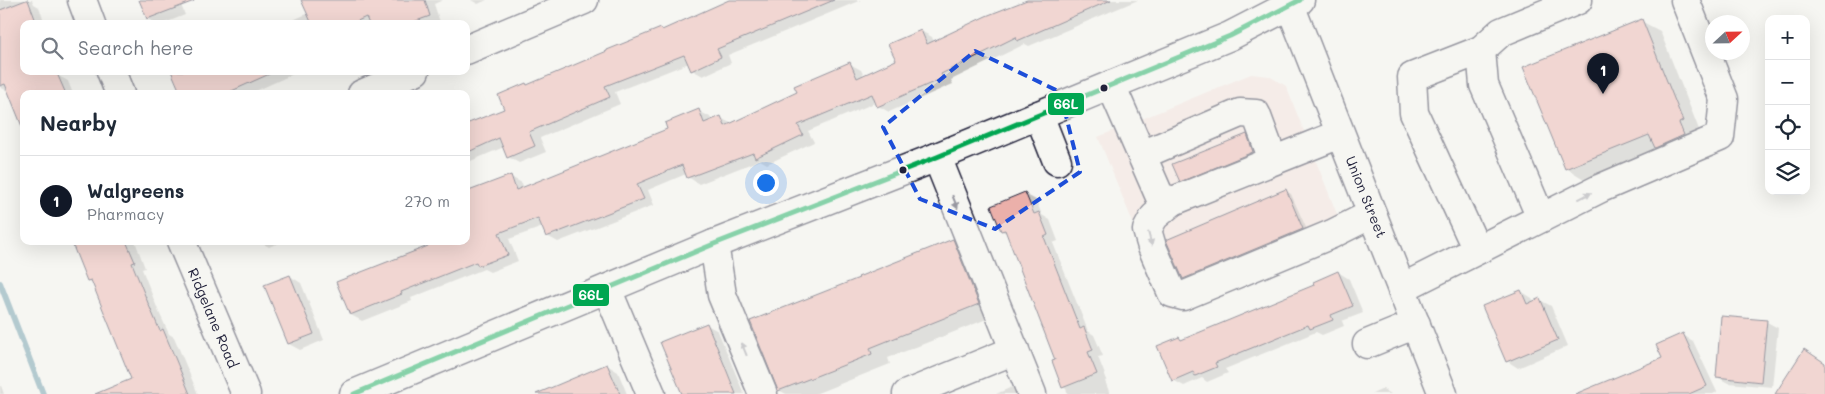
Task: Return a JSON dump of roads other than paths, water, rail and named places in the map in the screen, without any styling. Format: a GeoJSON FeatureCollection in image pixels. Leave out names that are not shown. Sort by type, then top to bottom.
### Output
{"type":"FeatureCollection","features":[{"type":"Feature","properties":{"kind":"street"},"geometry":{"type":"LineString","coordinates":[[82,0],[90,20]]}},
{"type":"Feature","properties":{"kind":"street"},"geometry":{"type":"LineString","coordinates":[[470,48],[584,0]]}},
{"type":"Feature","properties":{"kind":"street"},"geometry":{"type":"LineString","coordinates":[[1477,250],[1414,113],[1412,77],[1481,50],[1501,32],[1578,0]]}},
{"type":"Feature","properties":{"kind":"street"},"geometry":{"type":"LineString","coordinates":[[1402,288],[1601,188],[1720,137],[1724,99],[1685,0]]}},
{"type":"Feature","properties":{"kind":"street"},"geometry":{"type":"LineString","coordinates":[[354,394],[714,244],[937,157],[1230,36],[1292,2]]}},
{"type":"Feature","properties":{"kind":"street","name":"Union Street"},"geometry":{"type":"LineString","coordinates":[[1292,2],[1340,134],[1444,394]]}},
{"type":"Feature","properties":{"kind":"street"},"geometry":{"type":"LineString","coordinates":[[1481,50],[1484,85],[1542,218]]}},
{"type":"Feature","properties":{"kind":"street"},"geometry":{"type":"LineString","coordinates":[[113,75],[118,90]]}},
{"type":"Feature","properties":{"kind":"street"},"geometry":{"type":"LineString","coordinates":[[371,90],[406,75]]}},
{"type":"Feature","properties":{"kind":"street"},"geometry":{"type":"LineString","coordinates":[[1111,85],[1160,197],[1172,201]]}},
{"type":"Feature","properties":{"kind":"street"},"geometry":{"type":"LineString","coordinates":[[1142,155],[1240,113],[1256,114],[1274,160]]}},
{"type":"Feature","properties":{"kind":"street"},"geometry":{"type":"LineString","coordinates":[[1039,115],[1057,161]]}},
{"type":"Feature","properties":{"kind":"street"},"geometry":{"type":"LineString","coordinates":[[1340,134],[1172,201],[1154,217],[1147,230],[1152,247],[1172,293],[1183,296],[1332,234],[1372,214]]}},
{"type":"Feature","properties":{"kind":"street"},"geometry":{"type":"LineString","coordinates":[[937,157],[1032,394]]}},
{"type":"Feature","properties":{"kind":"street"},"geometry":{"type":"LineString","coordinates":[[714,244],[722,295],[763,394]]}},
{"type":"Feature","properties":{"kind":"street","name":"Ridgelane Road"},"geometry":{"type":"LineString","coordinates":[[183,245],[246,394]]}},
{"type":"Feature","properties":{"kind":"street"},"geometry":{"type":"LineString","coordinates":[[607,289],[651,394]]}},
{"type":"Feature","properties":{"kind":"street"},"geometry":{"type":"LineString","coordinates":[[1367,344],[1416,324]]}},
{"type":"Feature","properties":{"kind":"street"},"geometry":{"type":"LineString","coordinates":[[907,394],[1015,350]]}},
{"type":"Feature","properties":{"kind":"waterway"},"geometry":{"type":"LineString","coordinates":[[0,283],[43,394]]}},
{"type":"Feature","properties":{"kind":"place","name":"Walgreens"},"geometry":{"type":"Point","coordinates":[1603,94]}}]}
